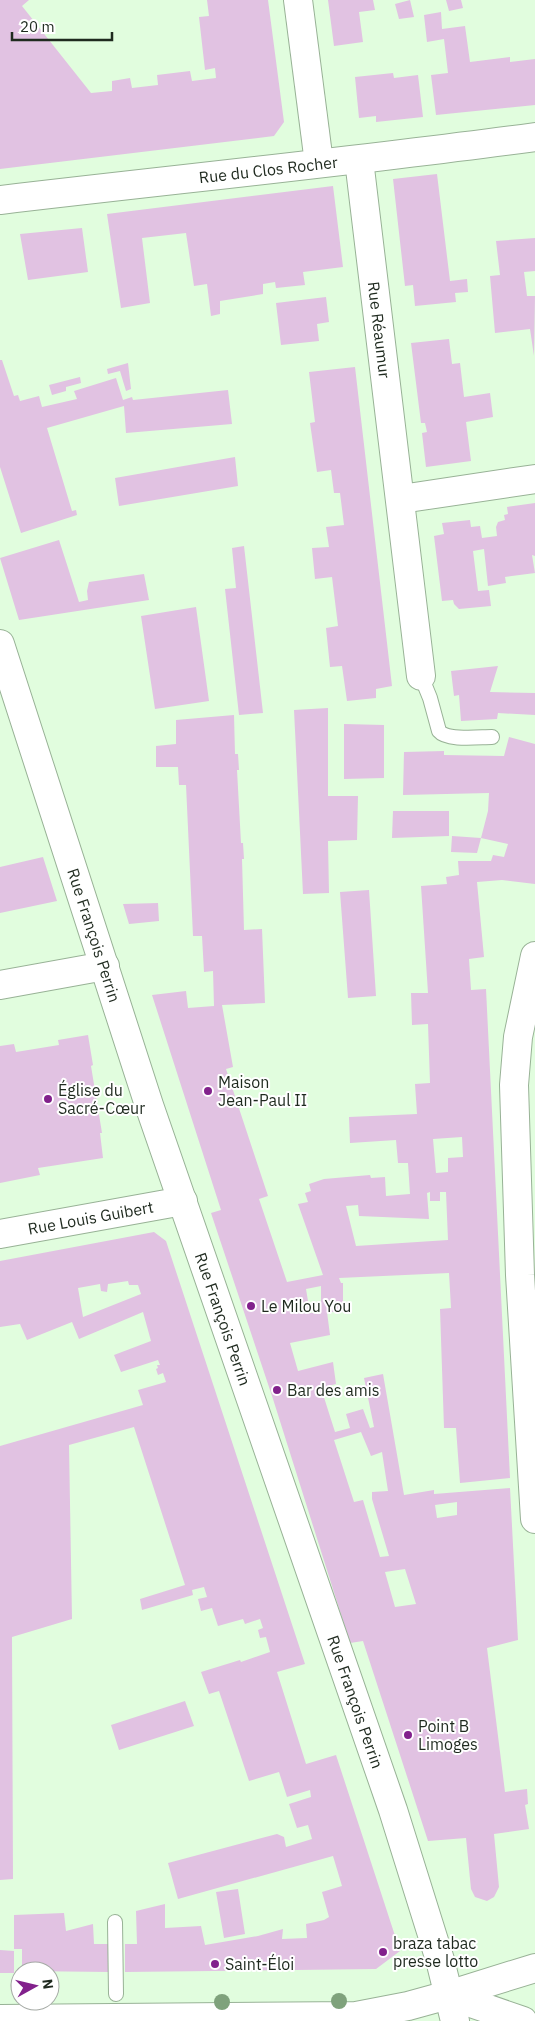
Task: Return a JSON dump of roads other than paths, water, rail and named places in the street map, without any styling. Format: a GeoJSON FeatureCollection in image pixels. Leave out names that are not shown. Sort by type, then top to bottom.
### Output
{"type":"FeatureCollection","features":[{"type":"Feature","properties":{"kind":"main road"},"geometry":{"type":"LineString","coordinates":[[298,0],[319,163]]}},
{"type":"Feature","properties":{"kind":"main road","name":"Rue du Clos Rocher"},"geometry":{"type":"LineString","coordinates":[[0,200],[359,160],[535,137]]}},
{"type":"Feature","properties":{"kind":"main road","name":"Rue Réaumur"},"geometry":{"type":"LineString","coordinates":[[359,160],[421,676]]}},
{"type":"Feature","properties":{"kind":"main road"},"geometry":{"type":"LineString","coordinates":[[401,499],[535,479]]}},
{"type":"Feature","properties":{"kind":"main road","name":"Rue François Perrin"},"geometry":{"type":"LineString","coordinates":[[0,644],[182,1201],[393,1810],[440,1960],[455,2021]]}},
{"type":"Feature","properties":{"kind":"main road"},"geometry":{"type":"LineString","coordinates":[[535,956],[518,1037],[514,1084],[520,1275],[535,1519]]}},
{"type":"Feature","properties":{"kind":"main road"},"geometry":{"type":"LineString","coordinates":[[0,985],[105,966]]}},
{"type":"Feature","properties":{"kind":"main road","name":"Rue Louis Guibert"},"geometry":{"type":"LineString","coordinates":[[0,1234],[182,1201]]}},
{"type":"Feature","properties":{"kind":"main road"},"geometry":{"type":"LineString","coordinates":[[440,1960],[486,1983]]}},
{"type":"Feature","properties":{"kind":"main road"},"geometry":{"type":"LineString","coordinates":[[0,2019],[225,2019],[356,2016],[408,2006],[535,1968]]}},
{"type":"Feature","properties":{"kind":"main road"},"geometry":{"type":"LineString","coordinates":[[448,1995],[522,2021]]}},
{"type":"Feature","properties":{"kind":"lane"},"geometry":{"type":"LineString","coordinates":[[421,676],[442,735],[450,737],[492,737]]}},
{"type":"Feature","properties":{"kind":"lane"},"geometry":{"type":"LineString","coordinates":[[115,1922],[116,1994]]}},
{"type":"Feature","properties":{"kind":"place","name":"Maison Jean-Paul II"},"geometry":{"type":"Point","coordinates":[208,1091]}},
{"type":"Feature","properties":{"kind":"place","name":"Église du Sacré-Cœur"},"geometry":{"type":"Point","coordinates":[48,1099]}},
{"type":"Feature","properties":{"kind":"place","name":"Le Milou You"},"geometry":{"type":"Point","coordinates":[251,1306]}},
{"type":"Feature","properties":{"kind":"place","name":"Bar des amis"},"geometry":{"type":"Point","coordinates":[277,1390]}},
{"type":"Feature","properties":{"kind":"place","name":"Point B Limoges"},"geometry":{"type":"Point","coordinates":[408,1735]}},
{"type":"Feature","properties":{"kind":"place","name":"braza tabac presse lotto"},"geometry":{"type":"Point","coordinates":[383,1952]}},
{"type":"Feature","properties":{"kind":"place","name":"Saint-Éloi"},"geometry":{"type":"Point","coordinates":[215,1964]}}]}
